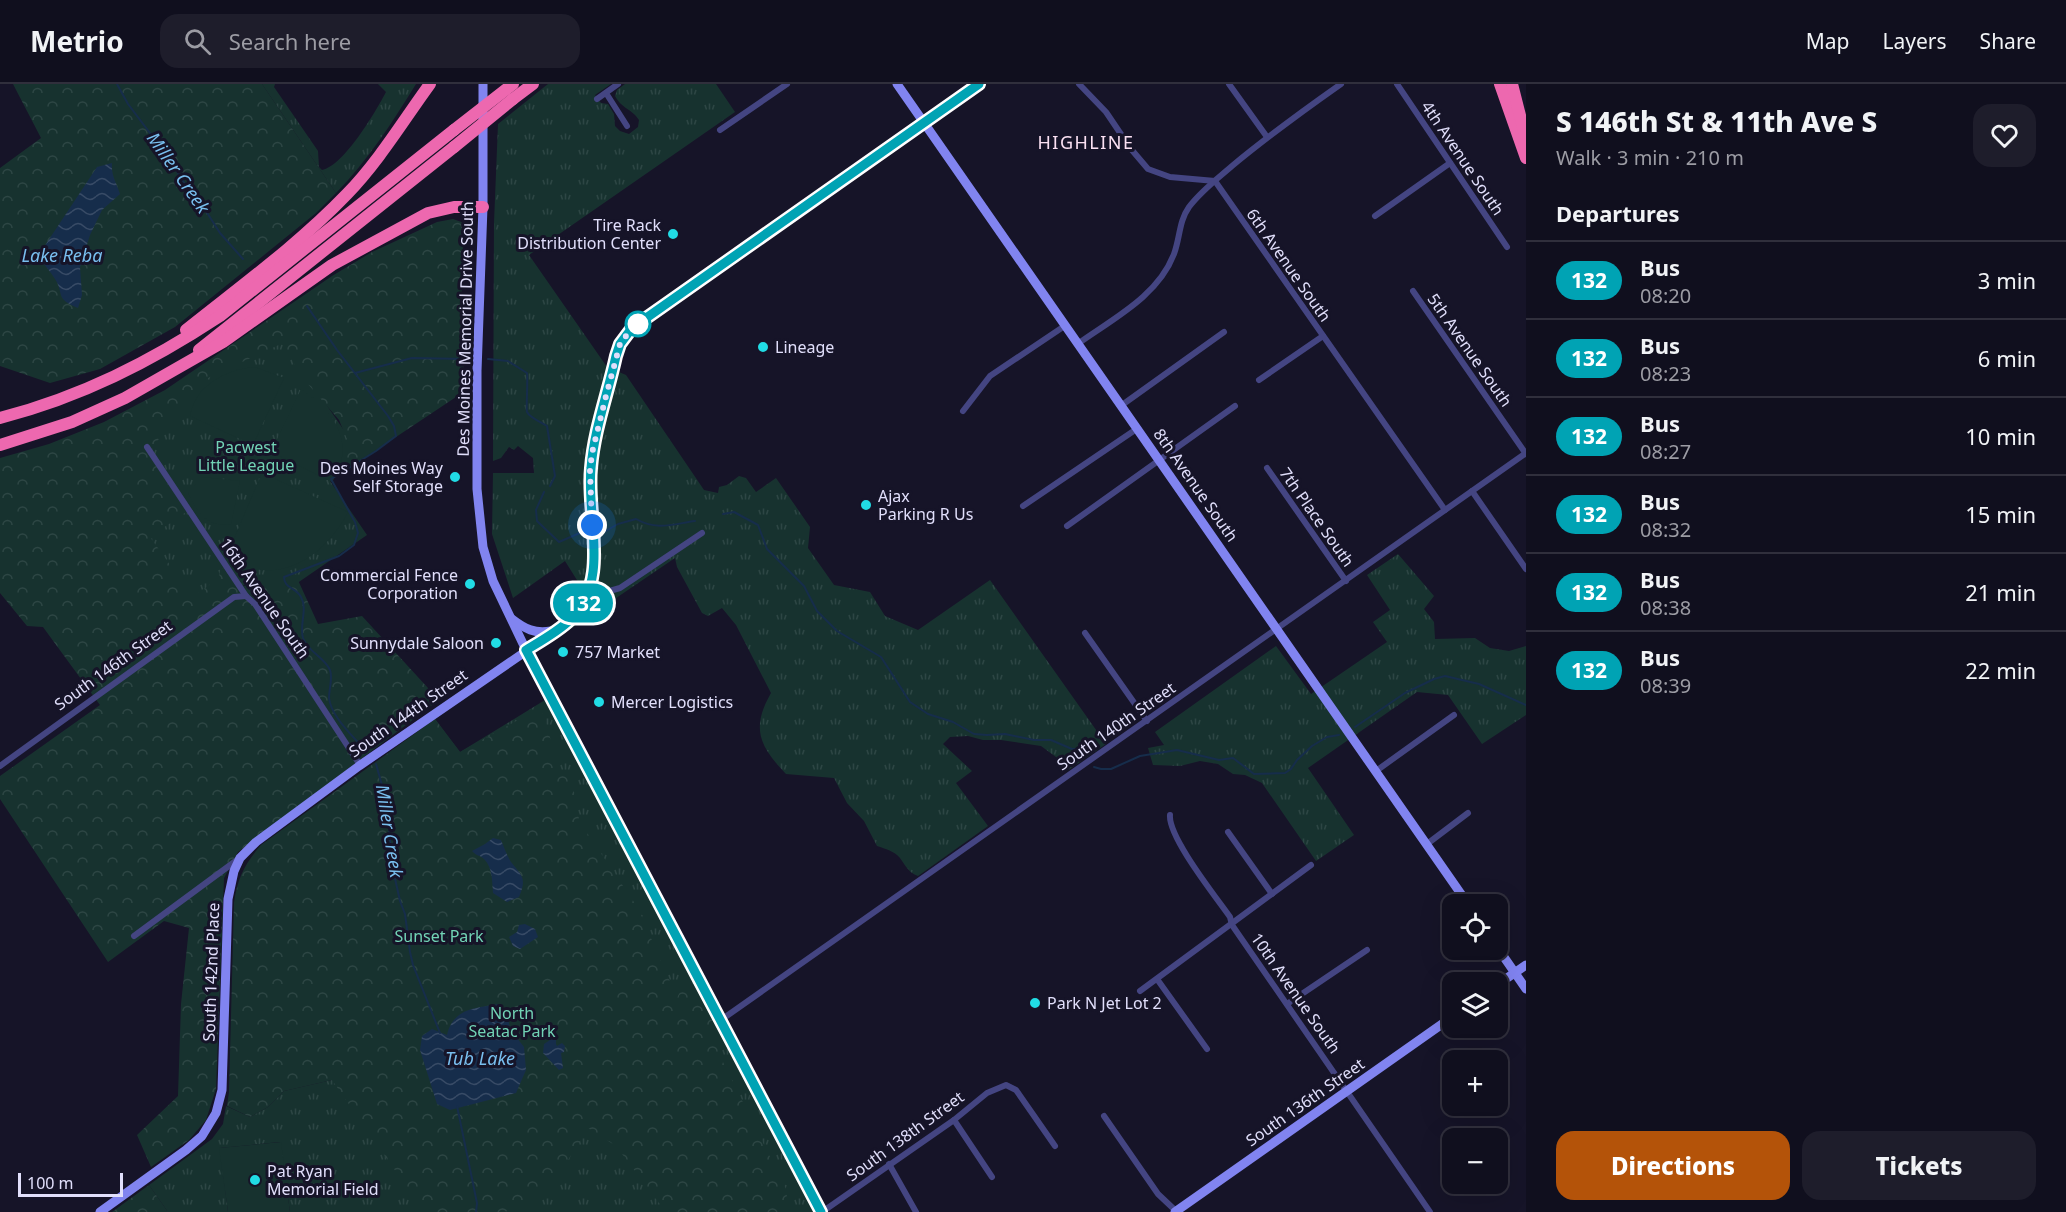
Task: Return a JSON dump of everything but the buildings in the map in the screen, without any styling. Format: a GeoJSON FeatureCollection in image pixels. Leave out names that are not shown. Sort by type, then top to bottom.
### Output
{"type":"FeatureCollection","features":[{"type":"Feature","properties":{"kind":"highway"},"geometry":{"type":"LineString","coordinates":[[148,360],[247,282],[332,209],[382,151],[430,84]]}},
{"type":"Feature","properties":{"kind":"highway"},"geometry":{"type":"LineString","coordinates":[[0,418],[98,386],[181,342],[220,316],[513,84]]}},
{"type":"Feature","properties":{"kind":"highway"},"geometry":{"type":"LineString","coordinates":[[184,362],[260,299],[533,84]]}},
{"type":"Feature","properties":{"kind":"highway"},"geometry":{"type":"LineString","coordinates":[[1500,84],[1526,158]]}},
{"type":"Feature","properties":{"kind":"highway"},"geometry":{"type":"LineString","coordinates":[[1512,84],[1526,137]]}},
{"type":"Feature","properties":{"kind":"highway"},"geometry":{"type":"LineString","coordinates":[[0,445],[46,431],[125,398],[184,362],[223,342],[332,265],[428,213],[454,207],[483,207]]}},
{"type":"Feature","properties":{"kind":"street","name":"Des Moines Memorial Drive South"},"geometry":{"type":"LineString","coordinates":[[483,84],[483,207],[477,371],[477,489],[483,547],[493,581],[526,650],[821,1212]]}},
{"type":"Feature","properties":{"kind":"street"},"geometry":{"type":"LineString","coordinates":[[597,99],[618,84]]}},
{"type":"Feature","properties":{"kind":"street"},"geometry":{"type":"LineString","coordinates":[[720,130],[787,84]]}},
{"type":"Feature","properties":{"kind":"street","name":"8th Avenue South"},"geometry":{"type":"LineString","coordinates":[[897,84],[1461,894]]}},
{"type":"Feature","properties":{"kind":"street"},"geometry":{"type":"LineString","coordinates":[[702,533],[620,588],[606,592],[590,589],[594,561],[590,483],[592,453],[620,344],[632,328],[979,84]]}},
{"type":"Feature","properties":{"kind":"street"},"geometry":{"type":"LineString","coordinates":[[1079,84],[1106,112],[1131,149],[1148,169],[1170,177],[1215,181]]}},
{"type":"Feature","properties":{"kind":"street"},"geometry":{"type":"LineString","coordinates":[[1229,84],[1267,137]]}},
{"type":"Feature","properties":{"kind":"street"},"geometry":{"type":"LineString","coordinates":[[1079,343],[1150,290],[1161,278],[1174,254],[1181,221],[1188,208],[1215,181],[1267,137],[1332,87],[1341,84]]}},
{"type":"Feature","properties":{"kind":"street","name":"4th Avenue South"},"geometry":{"type":"LineString","coordinates":[[1397,84],[1507,247]]}},
{"type":"Feature","properties":{"kind":"street"},"geometry":{"type":"LineString","coordinates":[[606,93],[627,126]]}},
{"type":"Feature","properties":{"kind":"street"},"geometry":{"type":"LineString","coordinates":[[1375,216],[1450,163]]}},
{"type":"Feature","properties":{"kind":"street","name":"6th Avenue South"},"geometry":{"type":"LineString","coordinates":[[1215,181],[1445,510]]}},
{"type":"Feature","properties":{"kind":"street","name":"5th Avenue South"},"geometry":{"type":"LineString","coordinates":[[1413,291],[1526,453]]}},
{"type":"Feature","properties":{"kind":"street"},"geometry":{"type":"LineString","coordinates":[[963,411],[990,376],[1066,325]]}},
{"type":"Feature","properties":{"kind":"street"},"geometry":{"type":"LineString","coordinates":[[1122,405],[1224,332]]}},
{"type":"Feature","properties":{"kind":"street"},"geometry":{"type":"LineString","coordinates":[[1259,380],[1323,336]]}},
{"type":"Feature","properties":{"kind":"street"},"geometry":{"type":"LineString","coordinates":[[1067,526],[1235,406]]}},
{"type":"Feature","properties":{"kind":"street"},"geometry":{"type":"LineString","coordinates":[[1023,506],[1138,428]]}},
{"type":"Feature","properties":{"kind":"street","name":"16th Avenue South"},"geometry":{"type":"LineString","coordinates":[[147,447],[246,596],[255,604],[360,765]]}},
{"type":"Feature","properties":{"kind":"street","name":"South 140th Street"},"geometry":{"type":"LineString","coordinates":[[721,1020],[1526,453]]}},
{"type":"Feature","properties":{"kind":"street","name":"7th Place South"},"geometry":{"type":"LineString","coordinates":[[1266,468],[1346,581]]}},
{"type":"Feature","properties":{"kind":"street"},"geometry":{"type":"LineString","coordinates":[[1472,491],[1526,569]]}},
{"type":"Feature","properties":{"kind":"street","name":"South 144th Street"},"geometry":{"type":"LineString","coordinates":[[134,936],[360,765],[570,621],[590,589]]}},
{"type":"Feature","properties":{"kind":"street","name":"South 146th Street"},"geometry":{"type":"LineString","coordinates":[[0,766],[234,597],[246,596]]}},
{"type":"Feature","properties":{"kind":"street"},"geometry":{"type":"LineString","coordinates":[[510,617],[536,632],[556,629]]}},
{"type":"Feature","properties":{"kind":"street"},"geometry":{"type":"LineString","coordinates":[[1085,633],[1147,721]]}},
{"type":"Feature","properties":{"kind":"street"},"geometry":{"type":"LineString","coordinates":[[1376,771],[1454,716]]}},
{"type":"Feature","properties":{"kind":"street"},"geometry":{"type":"LineString","coordinates":[[1427,844],[1468,813]]}},
{"type":"Feature","properties":{"kind":"street","name":"10th Avenue South"},"geometry":{"type":"LineString","coordinates":[[1170,816],[1170,822],[1180,843],[1230,917],[1232,925],[1430,1212]]}},
{"type":"Feature","properties":{"kind":"street"},"geometry":{"type":"LineString","coordinates":[[1228,832],[1272,894]]}},
{"type":"Feature","properties":{"kind":"street","name":"South 142nd Place"},"geometry":{"type":"LineString","coordinates":[[100,1212],[186,1150],[202,1136],[216,1113],[222,1090],[228,899],[234,871],[240,858]]}},
{"type":"Feature","properties":{"kind":"street"},"geometry":{"type":"LineString","coordinates":[[1140,991],[1311,865]]}},
{"type":"Feature","properties":{"kind":"street"},"geometry":{"type":"LineString","coordinates":[[1287,1004],[1367,950]]}},
{"type":"Feature","properties":{"kind":"street"},"geometry":{"type":"LineString","coordinates":[[1506,960],[1526,989]]}},
{"type":"Feature","properties":{"kind":"street"},"geometry":{"type":"LineString","coordinates":[[1508,978],[1526,964]]}},
{"type":"Feature","properties":{"kind":"street"},"geometry":{"type":"LineString","coordinates":[[1157,979],[1207,1049]]}},
{"type":"Feature","properties":{"kind":"street","name":"South 136th Street"},"geometry":{"type":"LineString","coordinates":[[1176,1212],[1442,1024]]}},
{"type":"Feature","properties":{"kind":"street","name":"South 138th Street"},"geometry":{"type":"LineString","coordinates":[[821,1212],[954,1120],[987,1093],[1006,1085],[1016,1090],[1054,1146]]}},
{"type":"Feature","properties":{"kind":"street"},"geometry":{"type":"LineString","coordinates":[[1104,1116],[1158,1194],[1176,1212]]}},
{"type":"Feature","properties":{"kind":"street"},"geometry":{"type":"LineString","coordinates":[[954,1120],[992,1177]]}},
{"type":"Feature","properties":{"kind":"street"},"geometry":{"type":"LineString","coordinates":[[890,1164],[916,1212]]}},
{"type":"Feature","properties":{"kind":"green space"},"geometry":{"type":"Polygon","coordinates":[[[13,84],[262,84],[336,193],[316,213],[175,327],[100,369],[50,383],[0,366],[0,168],[41,138],[13,84]]]}},
{"type":"Feature","properties":{"kind":"green space"},"geometry":{"type":"Polygon","coordinates":[[[262,84],[275,84],[274,87],[318,151],[319,167],[322,170],[340,159],[367,124],[386,92],[378,84],[416,84],[379,141],[336,193],[262,84]]]}},
{"type":"Feature","properties":{"kind":"green space"},"geometry":{"type":"Polygon","coordinates":[[[548,84],[611,84],[595,95],[601,103],[608,104],[614,114],[615,126],[620,131],[629,134],[638,127],[639,120],[615,96],[617,90],[625,84],[716,84],[735,112],[529,255],[607,367],[626,375],[704,490],[718,493],[719,487],[727,485],[739,476],[746,478],[756,492],[776,478],[810,527],[808,548],[834,585],[870,592],[885,616],[918,630],[990,580],[1106,744],[1067,771],[1056,757],[1041,746],[1001,740],[983,740],[968,736],[950,737],[943,744],[972,771],[956,783],[988,826],[918,876],[909,871],[900,858],[890,850],[877,846],[864,821],[847,803],[834,778],[786,774],[769,754],[761,736],[760,727],[761,716],[771,693],[736,625],[722,608],[708,616],[702,613],[677,567],[675,558],[569,630],[561,619],[587,596],[565,561],[513,598],[492,534],[493,473],[534,473],[533,458],[518,446],[514,450],[509,447],[501,458],[493,461],[494,223],[498,124],[548,84]]]}},
{"type":"Feature","properties":{"kind":"green space"},"geometry":{"type":"Polygon","coordinates":[[[453,219],[464,223],[461,315],[465,391],[339,475],[347,457],[347,439],[339,420],[301,376],[283,343],[208,378],[174,418],[148,454],[186,512],[150,537],[193,597],[219,578],[220,570],[224,568],[236,587],[297,578],[318,624],[362,616],[439,700],[238,852],[224,878],[216,1089],[206,1120],[189,1140],[151,1167],[137,1135],[178,1096],[181,1004],[189,928],[164,921],[108,962],[0,799],[0,776],[100,705],[43,627],[27,626],[0,593],[0,458],[49,444],[104,422],[165,390],[332,276],[372,252],[437,222],[453,219]]]}},
{"type":"Feature","properties":{"kind":"green space","name":"Pacwest Little League"},"geometry":{"type":"Polygon","coordinates":[[[275,330],[363,458],[330,481],[367,535],[264,606],[247,583],[200,615],[145,534],[124,434],[275,330]]]}},
{"type":"Feature","properties":{"kind":"green space"},"geometry":{"type":"Polygon","coordinates":[[[255,367],[284,378],[253,445],[190,416],[193,405],[205,387],[223,375],[255,367]]]}},
{"type":"Feature","properties":{"kind":"green space"},"geometry":{"type":"Polygon","coordinates":[[[301,389],[323,407],[332,418],[342,442],[339,468],[332,482],[271,452],[301,389]]]}},
{"type":"Feature","properties":{"kind":"green space"},"geometry":{"type":"Polygon","coordinates":[[[262,473],[348,512],[340,526],[319,549],[307,559],[279,570],[247,567],[227,555],[262,473]]]}},
{"type":"Feature","properties":{"kind":"green space"},"geometry":{"type":"Polygon","coordinates":[[[202,477],[240,481],[231,524],[223,525],[209,521],[196,507],[188,493],[202,477]]]}},
{"type":"Feature","properties":{"kind":"green space"},"geometry":{"type":"Polygon","coordinates":[[[1398,554],[1434,596],[1424,609],[1434,622],[1435,639],[1475,638],[1490,648],[1509,651],[1526,646],[1526,715],[1482,744],[1448,695],[1417,692],[1308,768],[1354,835],[1316,861],[1262,783],[1245,775],[1233,774],[1218,764],[1200,761],[1180,766],[1153,765],[1148,748],[1164,745],[1155,732],[1276,646],[1311,694],[1387,642],[1373,622],[1390,610],[1367,575],[1398,554]]]}},
{"type":"Feature","properties":{"kind":"green space","name":"Sunset Park"},"geometry":{"type":"Polygon","coordinates":[[[545,700],[816,1212],[290,1212],[280,1142],[220,1148],[228,1212],[168,1212],[149,1185],[212,1139],[223,1124],[226,1106],[250,1117],[268,1107],[284,1091],[332,1080],[435,719],[460,752],[545,700]]]}},
{"type":"Feature","properties":{"kind":"green space","name":"Sunset Park"},"geometry":{"type":"Polygon","coordinates":[[[540,708],[556,762],[571,784],[577,800],[579,821],[638,908],[677,998],[684,983],[693,978],[722,1034],[719,1054],[787,1191],[786,1212],[666,1212],[616,1146],[588,1128],[548,1192],[505,1212],[424,1212],[332,1080],[284,1091],[268,1107],[250,1117],[227,1106],[234,903],[237,886],[246,865],[255,852],[261,845],[435,719],[460,752],[540,708]]]}},
{"type":"Feature","properties":{"kind":"green space","name":"Pat Ryan Memorial Field"},"geometry":{"type":"Polygon","coordinates":[[[281,1142],[290,1212],[228,1212],[219,1148],[281,1142]]]}},
{"type":"Feature","properties":{"kind":"green space"},"geometry":{"type":"Polygon","coordinates":[[[149,1185],[168,1212],[112,1212],[149,1185]]]}},
{"type":"Feature","properties":{"kind":"water","name":"Lake Reba"},"geometry":{"type":"Polygon","coordinates":[[[112,163],[113,175],[120,194],[102,210],[90,235],[80,267],[82,295],[78,308],[66,302],[61,296],[58,284],[40,259],[42,250],[97,167],[112,163]]]}},
{"type":"Feature","properties":{"kind":"water"},"geometry":{"type":"Polygon","coordinates":[[[493,838],[501,840],[523,881],[519,897],[507,902],[493,893],[489,867],[484,859],[472,851],[493,838]]]}},
{"type":"Feature","properties":{"kind":"water"},"geometry":{"type":"Polygon","coordinates":[[[525,924],[535,929],[538,937],[520,949],[513,946],[509,937],[517,932],[519,925],[525,924]]]}},
{"type":"Feature","properties":{"kind":"water","name":"Tub Lake"},"geometry":{"type":"Polygon","coordinates":[[[499,1004],[507,1012],[510,1029],[524,1047],[526,1070],[516,1093],[450,1110],[437,1104],[420,1050],[422,1036],[432,1029],[447,1035],[454,1019],[460,1014],[474,1008],[499,1004]]]}},
{"type":"Feature","properties":{"kind":"water"},"geometry":{"type":"Polygon","coordinates":[[[556,1036],[557,1046],[562,1043],[565,1046],[564,1052],[561,1053],[563,1068],[559,1070],[543,1053],[544,1044],[556,1036]]]}},
{"type":"Feature","properties":{"kind":"waterway","name":"Miller Creek"},"geometry":{"type":"LineString","coordinates":[[117,84],[128,104],[168,157],[195,200],[204,208],[220,233],[243,259]]}},
{"type":"Feature","properties":{"kind":"waterway","name":"Miller Creek"},"geometry":{"type":"LineString","coordinates":[[307,306],[337,350],[388,416],[394,426],[396,436],[331,479],[355,522],[358,533],[354,545],[339,556],[284,577],[286,584],[299,594],[303,602],[302,633],[305,643],[330,670],[329,698],[333,711],[363,748]]}},
{"type":"Feature","properties":{"kind":"waterway","name":"Miller Creek"},"geometry":{"type":"LineString","coordinates":[[355,373],[412,358],[466,359]]}},
{"type":"Feature","properties":{"kind":"waterway","name":"Miller Creek"},"geometry":{"type":"LineString","coordinates":[[488,359],[508,361],[527,373],[527,412],[547,426],[555,476],[550,486]]}},
{"type":"Feature","properties":{"kind":"waterway"},"geometry":{"type":"LineString","coordinates":[[544,492],[536,510],[537,521],[559,542],[582,532]]}},
{"type":"Feature","properties":{"kind":"waterway"},"geometry":{"type":"LineString","coordinates":[[723,514],[734,512],[758,525],[767,549],[804,586],[817,611],[837,631],[881,657],[910,702],[928,714],[953,722],[974,734],[1005,734],[1034,740],[1051,740],[1072,749],[1081,749],[1085,753]]}},
{"type":"Feature","properties":{"kind":"waterway"},"geometry":{"type":"LineString","coordinates":[[604,532],[618,524],[636,519],[658,526],[695,521]]}},
{"type":"Feature","properties":{"kind":"waterway"},"geometry":{"type":"LineString","coordinates":[[1355,727],[1405,693],[1445,676],[1479,684],[1526,705]]}},
{"type":"Feature","properties":{"kind":"waterway"},"geometry":{"type":"LineString","coordinates":[[1094,767],[1111,769],[1140,756],[1177,750],[1219,760],[1233,758],[1254,774],[1285,773],[1312,746],[1327,737],[1339,735]]}},
{"type":"Feature","properties":{"kind":"waterway","name":"Miller Creek"},"geometry":{"type":"LineString","coordinates":[[376,764],[387,803],[392,865],[405,914],[413,965],[440,1033]]}},
{"type":"Feature","properties":{"kind":"waterway","name":"Miller Creek"},"geometry":{"type":"LineString","coordinates":[[457,1106],[477,1203],[476,1212]]}},
{"type":"Feature","properties":{"kind":"bus line","name":"132"},"geometry":{"type":"LineString","coordinates":[[821,1212],[526,650],[570,621],[584,602],[590,589],[594,561],[590,483],[592,453],[616,356],[620,344],[632,328],[979,84]]}},
{"type":"Feature","properties":{"kind":"place","name":"Tire Rack Distribution Center"},"geometry":{"type":"Point","coordinates":[673,234]}},
{"type":"Feature","properties":{"kind":"place","name":"Lineage"},"geometry":{"type":"Point","coordinates":[763,347]}},
{"type":"Feature","properties":{"kind":"place","name":"Des Moines Way Self Storage"},"geometry":{"type":"Point","coordinates":[455,477]}},
{"type":"Feature","properties":{"kind":"place","name":"Ajax Parking R Us"},"geometry":{"type":"Point","coordinates":[866,505]}},
{"type":"Feature","properties":{"kind":"place","name":"Commercial Fence Corporation"},"geometry":{"type":"Point","coordinates":[470,584]}},
{"type":"Feature","properties":{"kind":"place","name":"Sunnydale Saloon"},"geometry":{"type":"Point","coordinates":[496,643]}},
{"type":"Feature","properties":{"kind":"place","name":"757 Market"},"geometry":{"type":"Point","coordinates":[563,652]}},
{"type":"Feature","properties":{"kind":"place","name":"Mercer Logistics"},"geometry":{"type":"Point","coordinates":[599,702]}},
{"type":"Feature","properties":{"kind":"place","name":"Park N Jet Lot 2"},"geometry":{"type":"Point","coordinates":[1035,1003]}},
{"type":"Feature","properties":{"kind":"place","name":"Pat Ryan Memorial Field"},"geometry":{"type":"Point","coordinates":[255,1180]}},
{"type":"Feature","properties":{"kind":"district","name":"HIGHLINE"},"geometry":{"type":"Point","coordinates":[1086,143]}},
{"type":"Feature","properties":{"kind":"route"},"geometry":{"type":"LineString","coordinates":[[592,525],[590,483],[592,453],[620,344],[632,328],[640,322],[638,324]]}},
{"type":"Feature","properties":{"kind":"park label","name":"North Seatac Park"},"geometry":{"type":"Point","coordinates":[512,1022]}}]}
